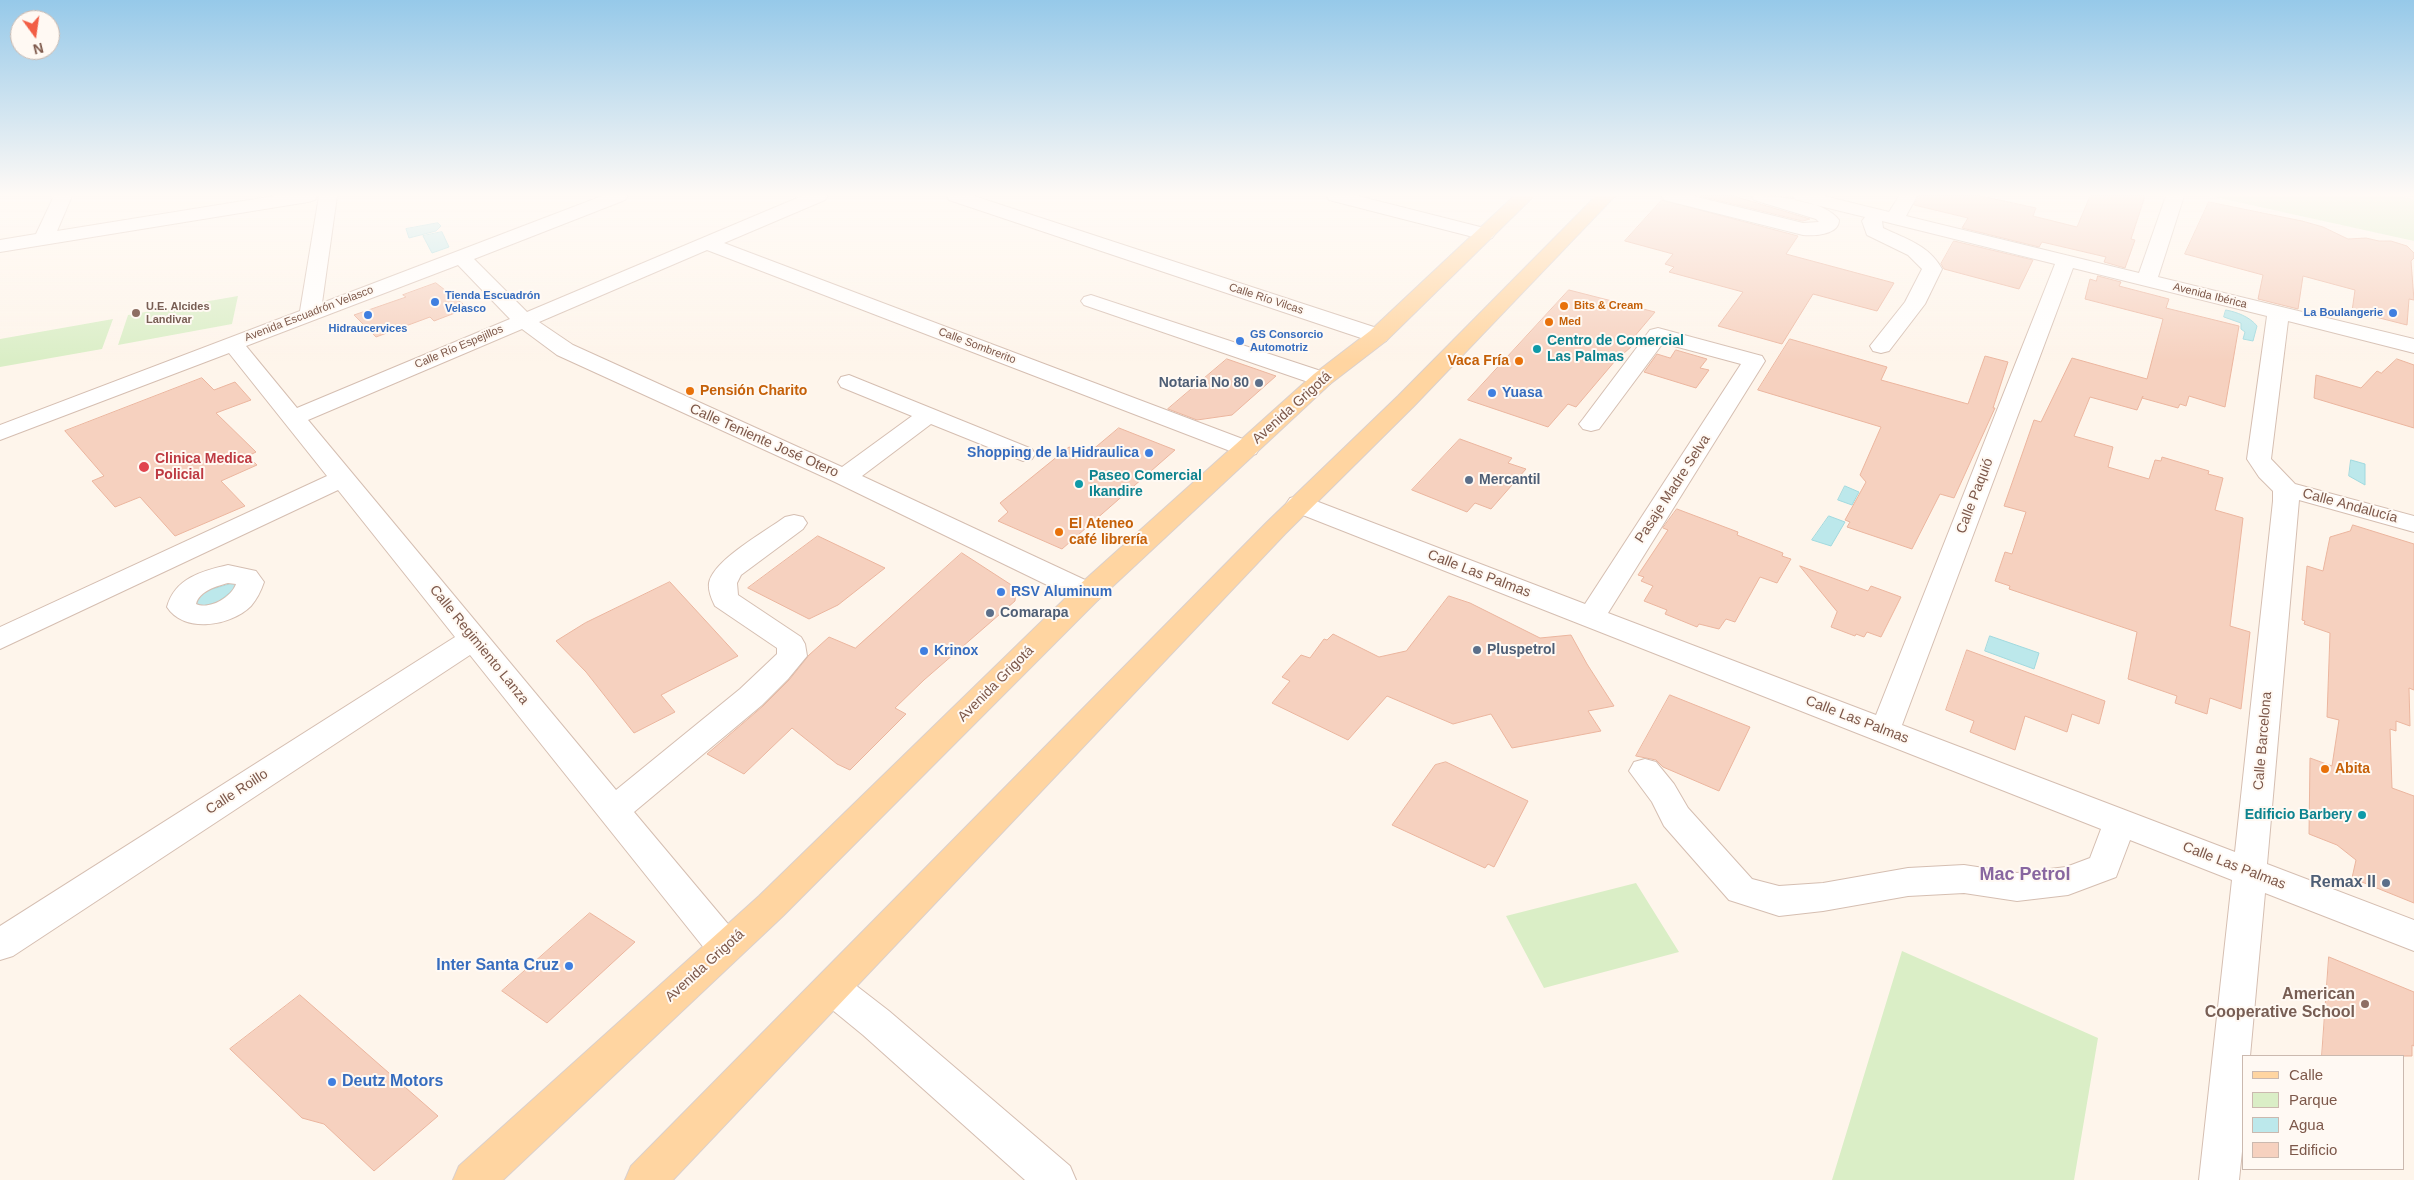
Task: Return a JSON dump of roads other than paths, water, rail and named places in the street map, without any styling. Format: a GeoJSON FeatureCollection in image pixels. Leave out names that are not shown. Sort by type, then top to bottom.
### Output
{"type":"FeatureCollection","features":[{"type":"Feature","properties":{"kind":"main road","name":"Avenida Grigotá"},"geometry":{"type":"LineString","coordinates":[[473,1180],[771,906],[1088,593],[1322,379],[1378,336],[1467,251]]}},
{"type":"Feature","properties":{"kind":"main road"},"geometry":{"type":"LineString","coordinates":[[644,1180],[1299,504],[1406,401],[1552,251]]}},
{"type":"Feature","properties":{"kind":"street"},"geometry":{"type":"LineString","coordinates":[[310,314],[320,251]]}},
{"type":"Feature","properties":{"kind":"street","name":"Avenida Escuadrón Velasco"},"geometry":{"type":"LineString","coordinates":[[0,432],[479,251]]}},
{"type":"Feature","properties":{"kind":"street","name":"Calle Río Espejillos"},"geometry":{"type":"LineString","coordinates":[[293,418],[688,251]]}},
{"type":"Feature","properties":{"kind":"street","name":"Calle Sombrerito"},"geometry":{"type":"LineString","coordinates":[[728,251],[1247,449]]}},
{"type":"Feature","properties":{"kind":"street","name":"Calle Río Vilcas"},"geometry":{"type":"LineString","coordinates":[[1122,251],[1378,336]]}},
{"type":"Feature","properties":{"kind":"street"},"geometry":{"type":"LineString","coordinates":[[1881,346],[1914,304],[1932,269],[1928,259],[1916,251]]}},
{"type":"Feature","properties":{"kind":"street","name":"Avenida Ibérica"},"geometry":{"type":"LineString","coordinates":[[2026,251],[2414,346]]}},
{"type":"Feature","properties":{"kind":"street"},"geometry":{"type":"LineString","coordinates":[[2147,280],[2157,251]]}},
{"type":"Feature","properties":{"kind":"street","name":"Calle Teniente José Otero"},"geometry":{"type":"LineString","coordinates":[[462,258],[523,320],[565,350],[844,477],[1088,593]]}},
{"type":"Feature","properties":{"kind":"street","name":"Calle Paquió"},"geometry":{"type":"LineString","coordinates":[[1885,731],[2066,261]]}},
{"type":"Feature","properties":{"kind":"street"},"geometry":{"type":"LineString","coordinates":[[1091,301],[1322,379]]}},
{"type":"Feature","properties":{"kind":"street"},"geometry":{"type":"LineString","coordinates":[[2278,314],[2259,459],[2268,472],[2286,489]]}},
{"type":"Feature","properties":{"kind":"street","name":"Pasaje Madre Selva"},"geometry":{"type":"LineString","coordinates":[[1591,424],[1662,329],[1754,361],[1591,617]]}},
{"type":"Feature","properties":{"kind":"street","name":"Calle Regimiento Lanza"},"geometry":{"type":"LineString","coordinates":[[232,343],[725,947]]}},
{"type":"Feature","properties":{"kind":"street"},"geometry":{"type":"LineString","coordinates":[[849,382],[1023,454]]}},
{"type":"Feature","properties":{"kind":"street"},"geometry":{"type":"LineString","coordinates":[[844,477],[929,415]]}},
{"type":"Feature","properties":{"kind":"street"},"geometry":{"type":"LineString","coordinates":[[0,639],[342,478]]}},
{"type":"Feature","properties":{"kind":"street","name":"Calle Andalucía"},"geometry":{"type":"LineString","coordinates":[[2286,489],[2414,524]]}},
{"type":"Feature","properties":{"kind":"street","name":"Calle Barcelona"},"geometry":{"type":"LineString","coordinates":[[2219,1180],[2251,873],[2286,489]]}},
{"type":"Feature","properties":{"kind":"street","name":"Calle Las Palmas"},"geometry":{"type":"LineString","coordinates":[[1299,504],[2414,936]]}},
{"type":"Feature","properties":{"kind":"street"},"geometry":{"type":"LineString","coordinates":[[613,810],[751,697],[792,656],[791,644],[725,599],[724,583],[730,570],[794,524]]}},
{"type":"Feature","properties":{"kind":"street"},"geometry":{"type":"LineString","coordinates":[[178,555],[193,570],[200,582]]}},
{"type":"Feature","properties":{"kind":"street","name":"Calle Roillo"},"geometry":{"type":"LineString","coordinates":[[0,945],[473,639]]}},
{"type":"Feature","properties":{"kind":"street"},"geometry":{"type":"LineString","coordinates":[[1646,771],[1663,793],[1676,817],[1741,890],[1779,901],[1823,897],[1908,882],[1964,880],[2017,887],[2068,881],[2104,867],[2120,822]]}},
{"type":"Feature","properties":{"kind":"street"},"geometry":{"type":"LineString","coordinates":[[832,988],[876,1023],[1056,1180]]}},
{"type":"Feature","properties":{"kind":"water"},"geometry":{"type":"Polygon","coordinates":[[[2226,310],[2243,315],[2257,326],[2253,341],[2243,339],[2245,332],[2241,329],[2241,323],[2224,317],[2226,310]]]}},
{"type":"Feature","properties":{"kind":"water"},"geometry":{"type":"Polygon","coordinates":[[[2351,460],[2365,464],[2365,485],[2349,476],[2351,460]]]}},
{"type":"Feature","properties":{"kind":"water"},"geometry":{"type":"Polygon","coordinates":[[[1845,486],[1859,492],[1852,505],[1838,500],[1845,486]]]}},
{"type":"Feature","properties":{"kind":"water"},"geometry":{"type":"Polygon","coordinates":[[[1829,516],[1845,522],[1831,546],[1812,540],[1829,516]]]}},
{"type":"Feature","properties":{"kind":"water"},"geometry":{"type":"Polygon","coordinates":[[[234,583],[238,586],[218,602],[196,608],[196,600],[206,591],[234,583]]]}},
{"type":"Feature","properties":{"kind":"water"},"geometry":{"type":"Polygon","coordinates":[[[1990,636],[2039,653],[2034,669],[1985,651],[1990,636]]]}},
{"type":"Feature","properties":{"kind":"place","name":"Tienda Escuadrón Velasco"},"geometry":{"type":"Point","coordinates":[435,302]}},
{"type":"Feature","properties":{"kind":"place","name":"Bits & Cream"},"geometry":{"type":"Point","coordinates":[1564,306]}},
{"type":"Feature","properties":{"kind":"place","name":"U.E. Alcides Landivar"},"geometry":{"type":"Point","coordinates":[136,313]}},
{"type":"Feature","properties":{"kind":"place","name":"La Boulangerie"},"geometry":{"type":"Point","coordinates":[2393,313]}},
{"type":"Feature","properties":{"kind":"place","name":"Hidraucervices"},"geometry":{"type":"Point","coordinates":[368,315]}},
{"type":"Feature","properties":{"kind":"place","name":"Med"},"geometry":{"type":"Point","coordinates":[1549,322]}},
{"type":"Feature","properties":{"kind":"place","name":"GS Consorcio Automotriz"},"geometry":{"type":"Point","coordinates":[1240,341]}},
{"type":"Feature","properties":{"kind":"place","name":"Centro de Comercial Las Palmas"},"geometry":{"type":"Point","coordinates":[1537,349]}},
{"type":"Feature","properties":{"kind":"place","name":"Vaca Fría"},"geometry":{"type":"Point","coordinates":[1519,361]}},
{"type":"Feature","properties":{"kind":"place","name":"Notaria No 80"},"geometry":{"type":"Point","coordinates":[1259,383]}},
{"type":"Feature","properties":{"kind":"place","name":"Pensión Charito"},"geometry":{"type":"Point","coordinates":[690,391]}},
{"type":"Feature","properties":{"kind":"place","name":"Yuasa"},"geometry":{"type":"Point","coordinates":[1492,393]}},
{"type":"Feature","properties":{"kind":"place","name":"Shopping de la Hidraulica"},"geometry":{"type":"Point","coordinates":[1149,453]}},
{"type":"Feature","properties":{"kind":"place","name":"Clinica Medica Policial"},"geometry":{"type":"Point","coordinates":[144,467]}},
{"type":"Feature","properties":{"kind":"place","name":"Mercantil"},"geometry":{"type":"Point","coordinates":[1469,480]}},
{"type":"Feature","properties":{"kind":"place","name":"Paseo Comercial Ikandire"},"geometry":{"type":"Point","coordinates":[1079,484]}},
{"type":"Feature","properties":{"kind":"place","name":"El Ateneo café librería"},"geometry":{"type":"Point","coordinates":[1059,532]}},
{"type":"Feature","properties":{"kind":"place","name":"RSV Aluminum"},"geometry":{"type":"Point","coordinates":[1001,592]}},
{"type":"Feature","properties":{"kind":"place","name":"Comarapa"},"geometry":{"type":"Point","coordinates":[990,613]}},
{"type":"Feature","properties":{"kind":"place","name":"Pluspetrol"},"geometry":{"type":"Point","coordinates":[1477,650]}},
{"type":"Feature","properties":{"kind":"place","name":"Krinox"},"geometry":{"type":"Point","coordinates":[924,651]}},
{"type":"Feature","properties":{"kind":"place","name":"Abita"},"geometry":{"type":"Point","coordinates":[2325,769]}},
{"type":"Feature","properties":{"kind":"place","name":"Edificio Barbery"},"geometry":{"type":"Point","coordinates":[2362,815]}},
{"type":"Feature","properties":{"kind":"place","name":"Remax II"},"geometry":{"type":"Point","coordinates":[2386,883]}},
{"type":"Feature","properties":{"kind":"place","name":"Inter Santa Cruz"},"geometry":{"type":"Point","coordinates":[569,966]}},
{"type":"Feature","properties":{"kind":"place","name":"American Cooperative School"},"geometry":{"type":"Point","coordinates":[2365,1004]}},
{"type":"Feature","properties":{"kind":"place","name":"Deutz Motors"},"geometry":{"type":"Point","coordinates":[332,1082]}},
{"type":"Feature","properties":{"kind":"district","name":"Mac Petrol"},"geometry":{"type":"Point","coordinates":[2025,875]}}]}
